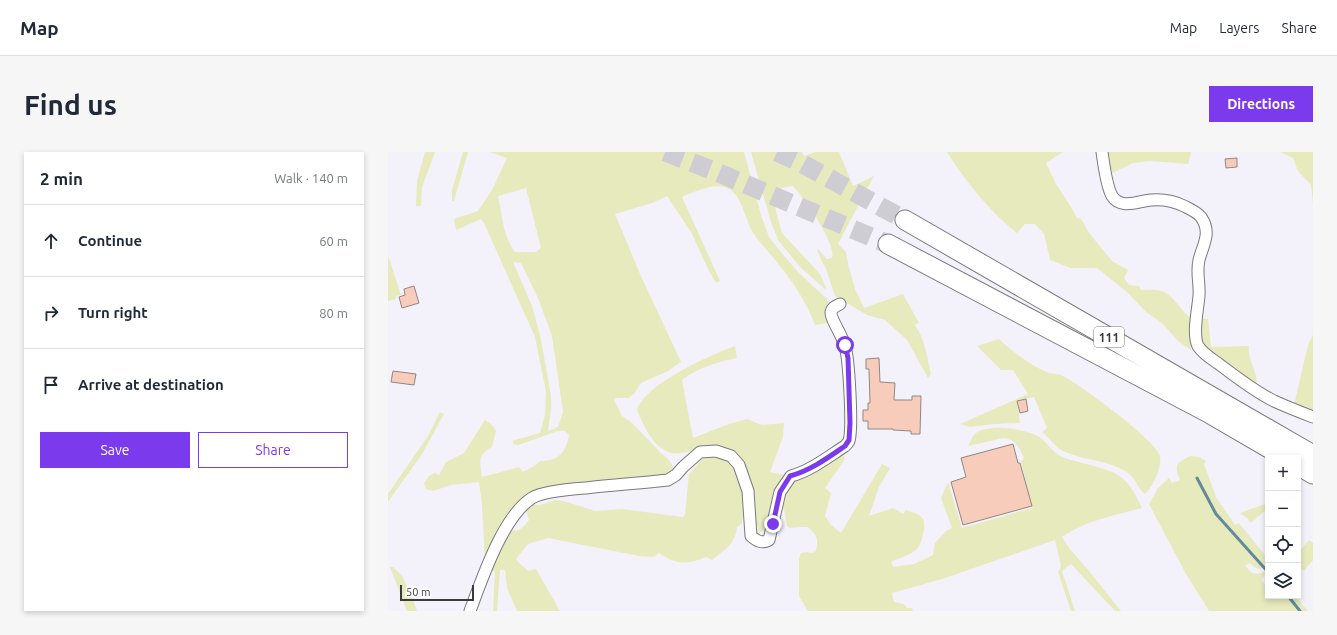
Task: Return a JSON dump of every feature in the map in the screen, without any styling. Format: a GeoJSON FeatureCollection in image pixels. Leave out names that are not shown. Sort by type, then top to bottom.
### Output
{"type":"FeatureCollection","features":[{"type":"Feature","properties":{"kind":"highway","name":"111"},"geometry":{"type":"LineString","coordinates":[[905,220],[1313,455]]}},
{"type":"Feature","properties":{"kind":"highway","name":"111"},"geometry":{"type":"LineString","coordinates":[[888,244],[1207,412],[1281,455]]}},
{"type":"Feature","properties":{"kind":"highway"},"geometry":{"type":"LineString","coordinates":[[1301,467],[1313,474]]}},
{"type":"Feature","properties":{"kind":"street"},"geometry":{"type":"LineString","coordinates":[[1102,152],[1104,166],[1113,197],[1121,204],[1138,204],[1151,200],[1176,202],[1200,215],[1206,226],[1207,234],[1200,257],[1197,274],[1199,282],[1199,296],[1196,315],[1196,332],[1197,345],[1202,352],[1238,378],[1273,400],[1313,417]]}},
{"type":"Feature","properties":{"kind":"street"},"geometry":{"type":"LineString","coordinates":[[470,611],[481,580],[501,538],[517,510],[533,497],[557,491],[668,480],[676,475],[700,452],[716,450],[731,456],[739,465],[748,492],[752,536],[757,541],[764,543],[769,540],[780,492],[790,476],[810,469],[845,446],[849,440],[850,400],[848,358],[845,345],[832,317],[831,311],[834,307],[840,304]]}},
{"type":"Feature","properties":{"kind":"green space"},"geometry":{"type":"Polygon","coordinates":[[[425,152],[435,152],[422,187],[421,206],[416,206],[417,181],[425,152]]]}},
{"type":"Feature","properties":{"kind":"green space"},"geometry":{"type":"Polygon","coordinates":[[[463,152],[468,152],[454,201],[452,201],[452,190],[463,152]]]}},
{"type":"Feature","properties":{"kind":"green space"},"geometry":{"type":"Polygon","coordinates":[[[489,152],[744,152],[761,215],[769,237],[798,272],[827,299],[834,322],[815,325],[798,291],[753,233],[740,201],[729,189],[718,186],[705,188],[682,197],[720,281],[716,283],[691,232],[667,196],[652,203],[615,214],[640,274],[681,362],[668,371],[641,383],[634,394],[628,398],[616,398],[614,400],[622,416],[632,423],[668,459],[673,466],[672,476],[526,496],[513,508],[485,561],[482,504],[479,482],[451,485],[433,491],[426,489],[424,483],[429,476],[435,473],[439,475],[446,462],[464,453],[485,420],[492,425],[496,431],[492,447],[484,453],[481,459],[482,477],[519,467],[523,472],[540,461],[547,461],[557,457],[564,451],[569,435],[565,431],[558,431],[518,445],[514,444],[512,441],[540,433],[545,415],[546,392],[535,337],[484,223],[481,219],[456,230],[454,219],[478,211],[493,188],[507,158],[489,152]],[[526,188],[498,196],[505,232],[515,252],[536,252],[541,248],[526,188]],[[513,262],[532,306],[540,335],[551,395],[548,431],[558,427],[563,412],[552,336],[538,298],[521,263],[513,262]]]}},
{"type":"Feature","properties":{"kind":"green space"},"geometry":{"type":"Polygon","coordinates":[[[751,152],[780,152],[781,161],[790,158],[794,152],[802,152],[804,156],[816,152],[839,152],[853,186],[874,176],[838,244],[846,252],[855,289],[864,308],[903,294],[919,323],[914,325],[925,348],[931,374],[928,378],[907,340],[885,320],[867,315],[835,296],[826,269],[817,251],[818,249],[827,259],[832,258],[832,251],[829,242],[811,210],[793,186],[781,188],[774,200],[782,233],[820,274],[826,288],[825,289],[800,267],[778,240],[771,222],[751,152]]]}},
{"type":"Feature","properties":{"kind":"green space"},"geometry":{"type":"Polygon","coordinates":[[[947,152],[1063,152],[1046,163],[1056,184],[1077,218],[1081,219],[1090,234],[1112,261],[1128,270],[1124,278],[1129,285],[1139,286],[1141,290],[1156,290],[1164,292],[1172,298],[1192,319],[1191,350],[1178,341],[1162,323],[1146,312],[1128,293],[1097,268],[1071,268],[1050,260],[1044,234],[1035,224],[1025,224],[1017,233],[979,196],[947,152]]]}},
{"type":"Feature","properties":{"kind":"green space"},"geometry":{"type":"Polygon","coordinates":[[[1103,152],[1191,152],[1188,164],[1151,161],[1133,163],[1108,175],[1103,152]]]}},
{"type":"Feature","properties":{"kind":"green space"},"geometry":{"type":"Polygon","coordinates":[[[1280,152],[1313,152],[1313,204],[1311,185],[1298,171],[1293,158],[1280,152]]]}},
{"type":"Feature","properties":{"kind":"green space"},"geometry":{"type":"Polygon","coordinates":[[[388,255],[401,295],[396,296],[396,299],[388,301],[388,255]]]}},
{"type":"Feature","properties":{"kind":"green space"},"geometry":{"type":"Polygon","coordinates":[[[1198,318],[1208,319],[1211,347],[1249,346],[1250,357],[1257,382],[1256,386],[1202,348],[1198,318]]]}},
{"type":"Feature","properties":{"kind":"green space"},"geometry":{"type":"Polygon","coordinates":[[[1313,335],[1313,413],[1294,405],[1308,345],[1313,335]]]}},
{"type":"Feature","properties":{"kind":"green space"},"geometry":{"type":"Polygon","coordinates":[[[999,339],[1016,354],[1035,366],[1049,373],[1060,374],[1083,389],[1131,425],[1155,448],[1160,456],[1160,466],[1154,482],[1145,494],[1129,474],[1118,467],[1071,454],[1057,447],[1042,432],[1047,428],[1034,397],[1017,401],[1020,423],[970,427],[960,424],[1028,394],[1013,370],[1001,370],[977,346],[999,339]]]}},
{"type":"Feature","properties":{"kind":"green space"},"geometry":{"type":"Polygon","coordinates":[[[735,346],[737,358],[708,366],[682,380],[693,438],[729,424],[747,419],[762,425],[784,423],[783,437],[770,472],[786,475],[844,452],[843,456],[845,459],[825,488],[831,493],[825,516],[831,525],[841,533],[882,464],[890,468],[879,487],[869,516],[893,508],[903,514],[906,510],[916,513],[924,520],[922,538],[917,549],[908,555],[891,562],[893,567],[914,564],[933,555],[935,543],[946,531],[952,528],[941,498],[948,482],[962,528],[1032,508],[1021,461],[1024,458],[1019,447],[1011,440],[1004,438],[968,446],[975,434],[982,430],[990,428],[1009,428],[1027,432],[1041,438],[1056,453],[1062,456],[1073,461],[1104,469],[1119,476],[1131,487],[1142,508],[1091,522],[1062,537],[1069,548],[1121,611],[1115,611],[1071,564],[1062,571],[1075,611],[1071,611],[1058,572],[1061,566],[1055,540],[942,579],[892,593],[894,602],[904,604],[907,608],[912,608],[913,611],[808,611],[799,596],[799,559],[801,553],[812,553],[816,551],[817,540],[814,533],[808,527],[790,528],[787,526],[784,509],[780,509],[769,525],[761,532],[758,531],[758,527],[752,519],[740,462],[707,451],[698,450],[682,453],[671,453],[665,450],[654,441],[642,422],[637,410],[652,390],[665,381],[710,356],[735,346]]]}},
{"type":"Feature","properties":{"kind":"green space"},"geometry":{"type":"Polygon","coordinates":[[[440,412],[444,414],[422,454],[388,502],[388,494],[428,436],[440,412]]]}},
{"type":"Feature","properties":{"kind":"green space"},"geometry":{"type":"Polygon","coordinates":[[[719,453],[739,469],[744,504],[742,524],[737,527],[732,542],[712,560],[706,557],[693,561],[677,562],[659,553],[654,557],[639,556],[548,538],[528,544],[516,559],[529,571],[536,569],[560,611],[517,611],[507,588],[505,570],[500,570],[497,611],[493,611],[495,571],[490,570],[509,529],[518,530],[525,525],[529,520],[526,510],[532,505],[541,505],[555,500],[564,501],[595,511],[622,509],[683,517],[685,514],[689,474],[707,454],[719,453]]]}},
{"type":"Feature","properties":{"kind":"green space"},"geometry":{"type":"Polygon","coordinates":[[[1190,456],[1199,457],[1206,461],[1204,464],[1216,497],[1235,525],[1239,523],[1265,555],[1265,566],[1259,570],[1249,563],[1245,566],[1252,573],[1258,574],[1265,571],[1265,575],[1261,580],[1265,584],[1265,599],[1298,599],[1308,611],[1209,611],[1186,574],[1149,504],[1158,488],[1169,478],[1172,483],[1180,480],[1177,465],[1190,456]]]}},
{"type":"Feature","properties":{"kind":"green space"},"geometry":{"type":"Polygon","coordinates":[[[1265,504],[1265,511],[1251,523],[1240,513],[1265,504]]]}},
{"type":"Feature","properties":{"kind":"green space"},"geometry":{"type":"Polygon","coordinates":[[[1309,540],[1313,543],[1313,560],[1304,571],[1301,569],[1301,549],[1309,540]]]}},
{"type":"Feature","properties":{"kind":"green space"},"geometry":{"type":"Polygon","coordinates":[[[390,567],[393,567],[402,576],[417,611],[407,611],[390,567]]]}},
{"type":"Feature","properties":{"kind":"building"},"geometry":{"type":"Polygon","coordinates":[[[1237,158],[1237,167],[1226,168],[1225,159],[1237,158]]]}},
{"type":"Feature","properties":{"kind":"building"},"geometry":{"type":"Polygon","coordinates":[[[414,286],[419,303],[402,308],[399,297],[405,295],[404,289],[414,286]]]}},
{"type":"Feature","properties":{"kind":"building"},"geometry":{"type":"Polygon","coordinates":[[[879,358],[880,382],[895,383],[894,400],[912,400],[912,396],[921,396],[920,434],[911,434],[911,431],[893,429],[868,429],[868,421],[863,421],[863,410],[868,410],[868,403],[870,403],[869,369],[866,369],[866,359],[879,358]]]}},
{"type":"Feature","properties":{"kind":"building"},"geometry":{"type":"Polygon","coordinates":[[[393,371],[416,374],[414,385],[391,382],[393,371]]]}},
{"type":"Feature","properties":{"kind":"building"},"geometry":{"type":"Polygon","coordinates":[[[1026,399],[1028,411],[1020,413],[1017,401],[1026,399]]]}},
{"type":"Feature","properties":{"kind":"building"},"geometry":{"type":"Polygon","coordinates":[[[1013,444],[1032,506],[963,525],[951,482],[966,477],[961,458],[1013,444]]]}},
{"type":"Feature","properties":{"kind":"waterway"},"geometry":{"type":"LineString","coordinates":[[1197,478],[1216,514],[1265,569]]}},
{"type":"Feature","properties":{"kind":"waterway"},"geometry":{"type":"LineString","coordinates":[[1290,599],[1300,611]]}},
{"type":"Feature","properties":{"kind":"tunnel"},"geometry":{"type":"LineString","coordinates":[[665,152],[888,244]]}},
{"type":"Feature","properties":{"kind":"tunnel"},"geometry":{"type":"LineString","coordinates":[[777,152],[801,163],[905,220]]}},
{"type":"Feature","properties":{"kind":"route"},"geometry":{"type":"LineString","coordinates":[[773,524],[780,492],[790,476],[810,469],[845,446],[849,440],[850,400],[848,358],[845,345]]}}]}
